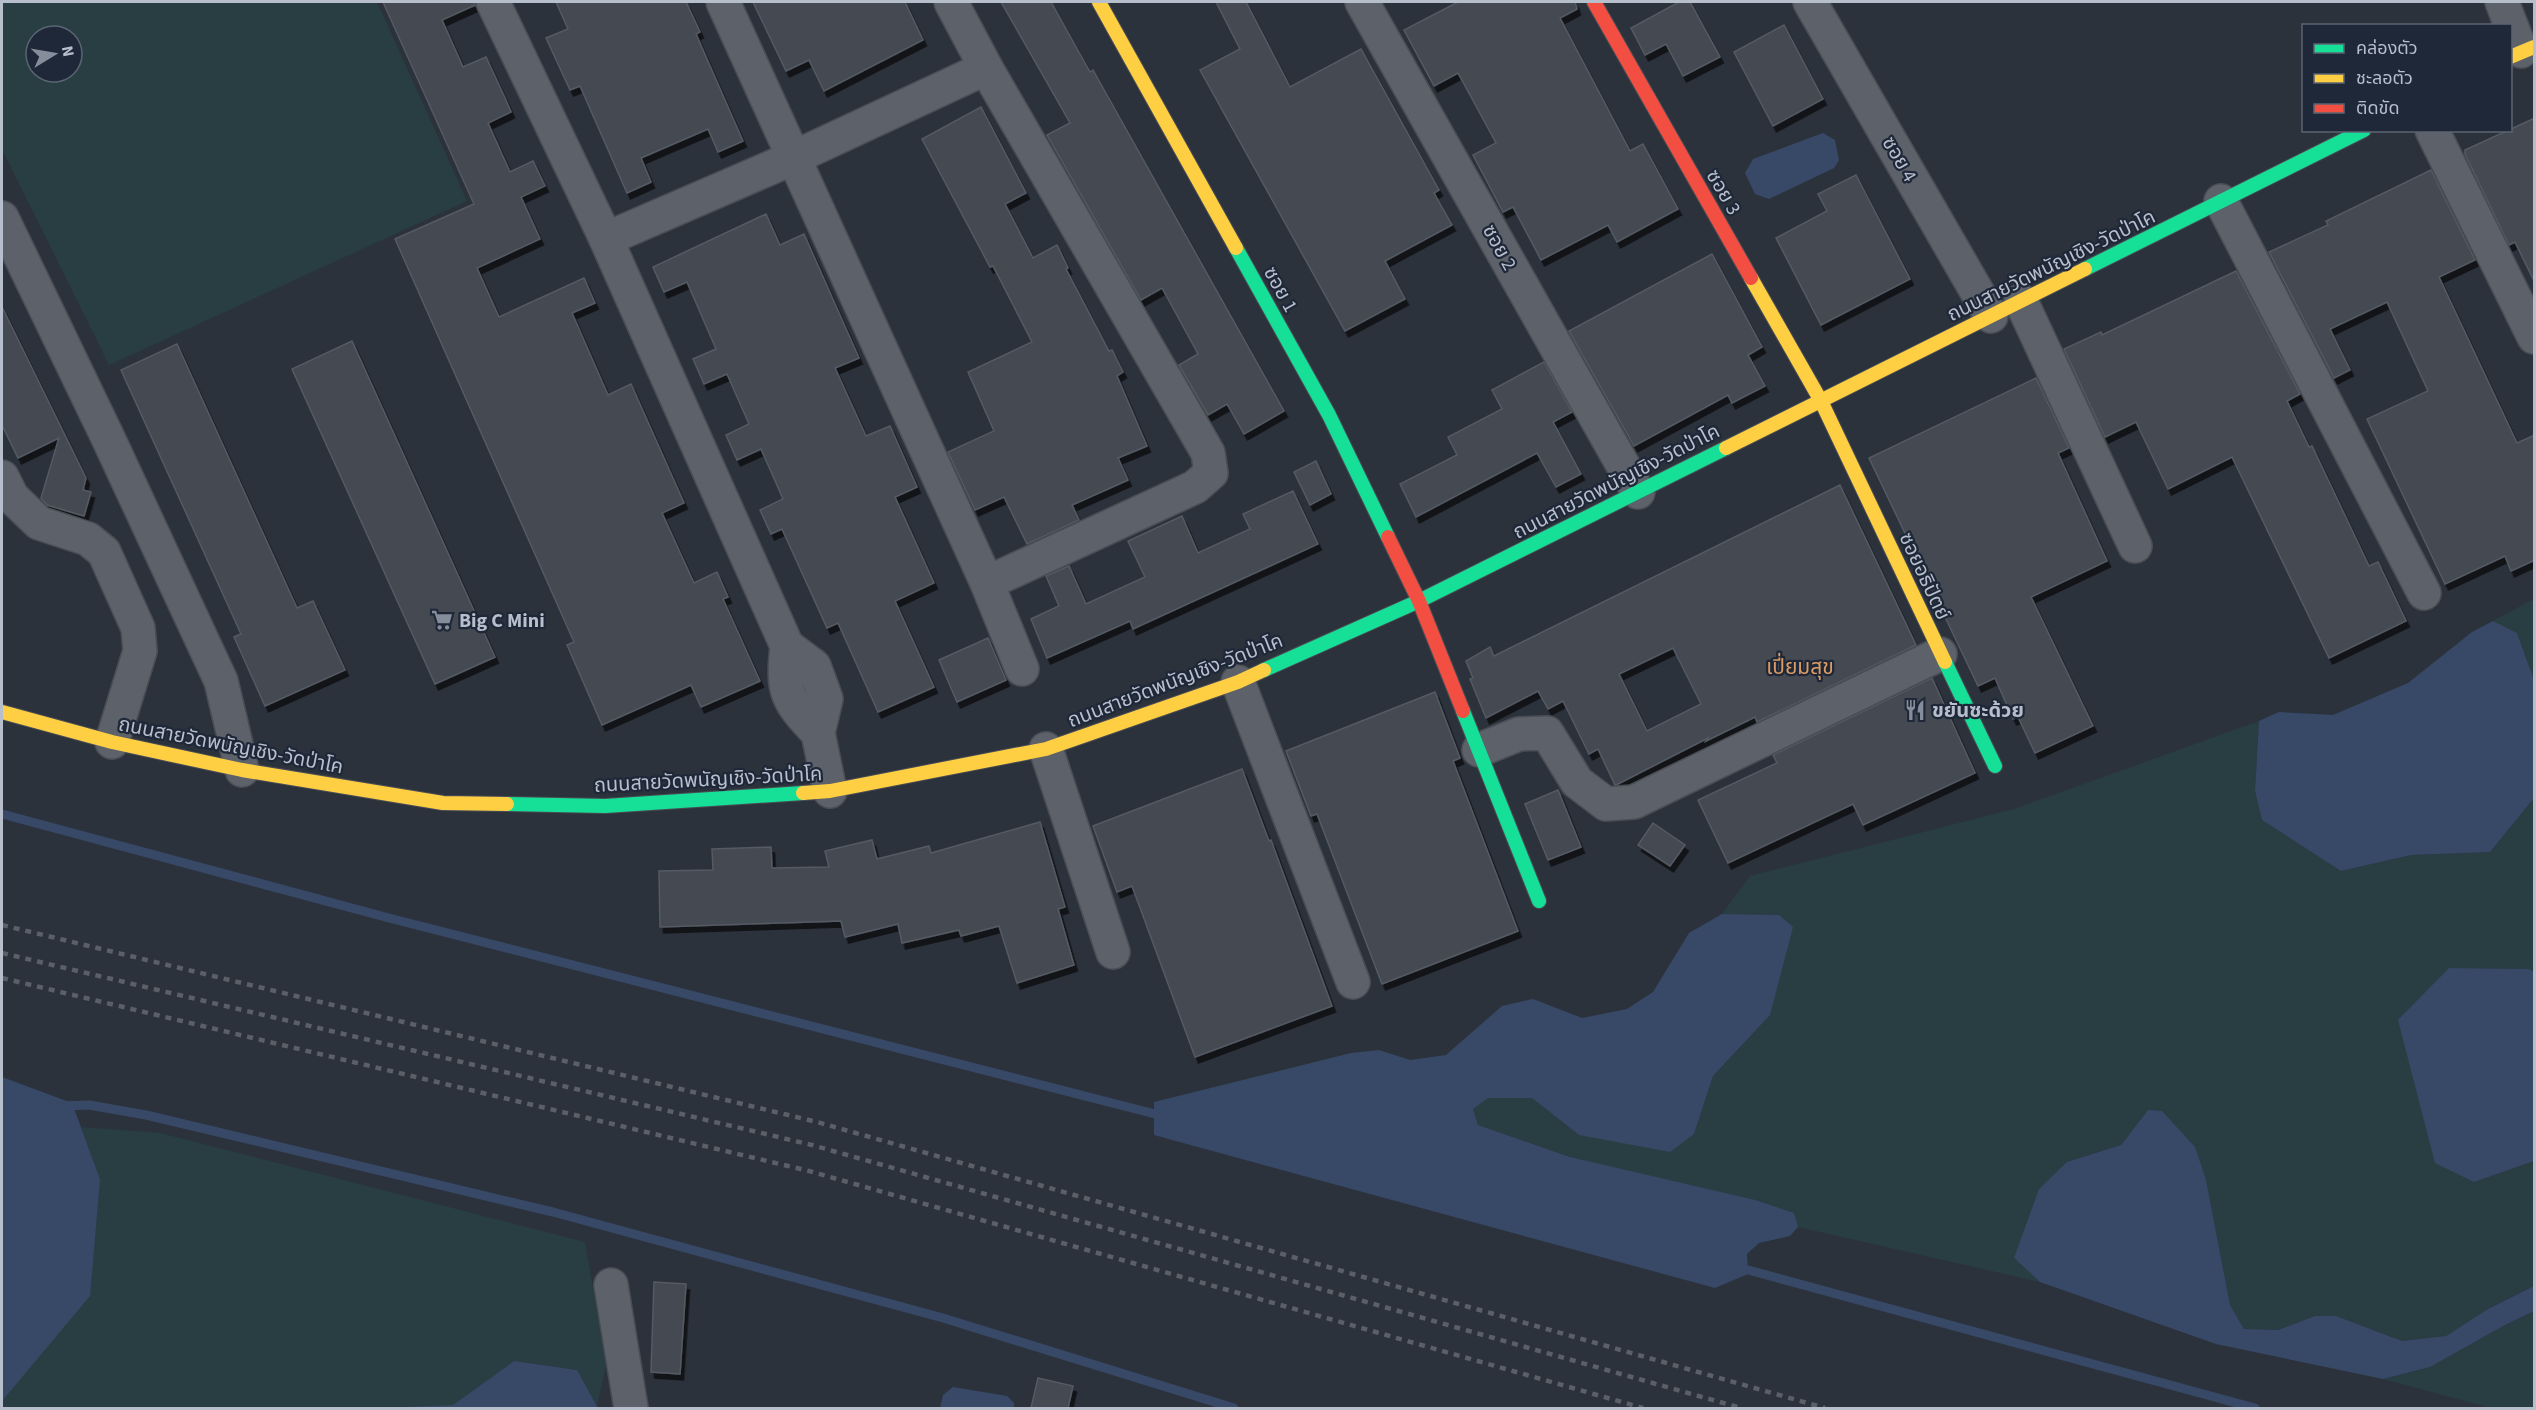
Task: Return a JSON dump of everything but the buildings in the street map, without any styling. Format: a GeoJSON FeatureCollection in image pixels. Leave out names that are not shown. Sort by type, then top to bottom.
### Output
{"type":"FeatureCollection","features":[{"type":"Feature","properties":{"kind":"main road","name":"ซอย 1"},"geometry":{"type":"LineString","coordinates":[[1099,2],[1329,415],[1419,601],[1539,901]]}},
{"type":"Feature","properties":{"kind":"main road","name":"ซอย 3"},"geometry":{"type":"LineString","coordinates":[[1594,2],[1821,401]]}},
{"type":"Feature","properties":{"kind":"main road","name":"ถนนสายวัดพนัญเชิง-วัดป่าโค"},"geometry":{"type":"LineString","coordinates":[[2,712],[112,742],[242,770],[443,803],[605,806],[830,791],[1046,749],[1238,682],[1419,601],[2360,132]]}},
{"type":"Feature","properties":{"kind":"main road","name":"ซอยอธิปัตย์"},"geometry":{"type":"LineString","coordinates":[[1821,401],[1995,766]]}},
{"type":"Feature","properties":{"kind":"street"},"geometry":{"type":"LineString","coordinates":[[496,2],[606,239],[787,646],[814,666],[826,699],[818,733],[830,791]]}},
{"type":"Feature","properties":{"kind":"street"},"geometry":{"type":"LineString","coordinates":[[723,2],[987,583],[1022,669]]}},
{"type":"Feature","properties":{"kind":"street"},"geometry":{"type":"LineString","coordinates":[[951,2],[986,68],[1208,453],[1210,473],[1195,487],[987,583]]}},
{"type":"Feature","properties":{"kind":"street","name":"ซอย 2"},"geometry":{"type":"LineString","coordinates":[[1362,2],[1638,492]]}},
{"type":"Feature","properties":{"kind":"street","name":"ซอย 4"},"geometry":{"type":"LineString","coordinates":[[1810,2],[1991,316]]}},
{"type":"Feature","properties":{"kind":"street"},"geometry":{"type":"LineString","coordinates":[[2502,2],[2511,24]]}},
{"type":"Feature","properties":{"kind":"street"},"geometry":{"type":"LineString","coordinates":[[2512,27],[2522,52]]}},
{"type":"Feature","properties":{"kind":"street"},"geometry":{"type":"LineString","coordinates":[[606,239],[793,158],[986,68]]}},
{"type":"Feature","properties":{"kind":"street"},"geometry":{"type":"LineString","coordinates":[[2433,132],[2535,337]]}},
{"type":"Feature","properties":{"kind":"street"},"geometry":{"type":"LineString","coordinates":[[2221,201],[2424,593]]}},
{"type":"Feature","properties":{"kind":"street"},"geometry":{"type":"LineString","coordinates":[[2,218],[109,440],[220,681],[242,770]]}},
{"type":"Feature","properties":{"kind":"street"},"geometry":{"type":"LineString","coordinates":[[2021,301],[2135,546]]}},
{"type":"Feature","properties":{"kind":"street"},"geometry":{"type":"LineString","coordinates":[[2,477],[12,497],[39,523],[88,539],[104,552],[138,628],[140,651],[112,742]]}},
{"type":"Feature","properties":{"kind":"street"},"geometry":{"type":"LineString","coordinates":[[1479,750],[1519,734],[1547,733],[1577,782],[1606,804],[1634,802],[1940,654]]}},
{"type":"Feature","properties":{"kind":"street"},"geometry":{"type":"LineString","coordinates":[[1238,682],[1353,982]]}},
{"type":"Feature","properties":{"kind":"street"},"geometry":{"type":"LineString","coordinates":[[1046,749],[1113,951]]}},
{"type":"Feature","properties":{"kind":"street"},"geometry":{"type":"LineString","coordinates":[[611,1285],[631,1408]]}},
{"type":"Feature","properties":{"kind":"green space"},"geometry":{"type":"Polygon","coordinates":[[[2,2],[377,2],[467,201],[109,365],[2,149],[2,2]]]}},
{"type":"Feature","properties":{"kind":"green space"},"geometry":{"type":"Polygon","coordinates":[[[2534,599],[2534,680],[2517,633],[2493,621],[2534,599]]]}},
{"type":"Feature","properties":{"kind":"green space"},"geometry":{"type":"Polygon","coordinates":[[[2259,721],[2255,791],[2262,820],[2341,871],[2411,855],[2490,852],[2534,798],[2534,972],[2528,969],[2449,968],[2474,1182],[2534,1161],[2534,1286],[2488,1309],[2446,1336],[2402,1341],[2336,1316],[2315,1316],[2278,1330],[2244,1329],[2230,1305],[2206,1180],[2148,1110],[2121,1145],[2067,1162],[2014,1258],[2040,1282],[1798,1227],[1793,1213],[1570,1157],[1478,1125],[1473,1108],[1488,1098],[1532,1098],[1579,1135],[1694,1134],[1713,1076],[1770,1015],[1779,915],[1722,914],[1750,876],[2014,809],[2259,721]]]}},
{"type":"Feature","properties":{"kind":"green space"},"geometry":{"type":"Polygon","coordinates":[[[81,1127],[160,1133],[585,1242],[606,1365],[597,1406],[577,1370],[514,1361],[453,1405],[377,1408],[2,1408],[2,1401],[100,1179],[81,1127]]]}},
{"type":"Feature","properties":{"kind":"green space"},"geometry":{"type":"Polygon","coordinates":[[[2534,1311],[2534,1408],[2491,1408],[2383,1379],[2430,1367],[2534,1311]]]}},
{"type":"Feature","properties":{"kind":"water"},"geometry":{"type":"Polygon","coordinates":[[[1823,133],[1835,140],[1839,160],[1834,168],[1769,199],[1755,194],[1745,173],[1753,159],[1823,133]]]}},
{"type":"Feature","properties":{"kind":"water"},"geometry":{"type":"Polygon","coordinates":[[[2493,621],[2517,633],[2534,680],[2534,798],[2490,852],[2411,855],[2341,871],[2262,820],[2255,791],[2259,721],[2279,712],[2333,715],[2408,683],[2472,632],[2493,621]]]}},
{"type":"Feature","properties":{"kind":"water"},"geometry":{"type":"Polygon","coordinates":[[[1722,914],[1779,915],[1793,927],[1770,1015],[1713,1076],[1694,1134],[1670,1152],[1579,1135],[1532,1098],[1488,1098],[1473,1109],[1478,1125],[1570,1157],[1755,1200],[1794,1213],[1798,1227],[1790,1236],[1759,1243],[1747,1254],[1748,1274],[1715,1288],[1154,1135],[1154,1102],[1351,1053],[1379,1050],[1410,1060],[1446,1055],[1502,1006],[1533,999],[1582,1018],[1627,1009],[1653,992],[1689,933],[1722,914]]]}},
{"type":"Feature","properties":{"kind":"water"},"geometry":{"type":"Polygon","coordinates":[[[2449,968],[2529,969],[2534,972],[2534,1161],[2474,1182],[2435,1163],[2398,1020],[2449,968]]]}},
{"type":"Feature","properties":{"kind":"water"},"geometry":{"type":"Polygon","coordinates":[[[2,1077],[72,1103],[100,1179],[90,1296],[2,1401],[2,1077]]]}},
{"type":"Feature","properties":{"kind":"water"},"geometry":{"type":"Polygon","coordinates":[[[2148,1110],[2162,1111],[2195,1147],[2206,1180],[2230,1305],[2244,1329],[2278,1330],[2315,1316],[2336,1316],[2402,1341],[2446,1336],[2488,1309],[2534,1286],[2534,1311],[2430,1367],[2383,1379],[2216,1344],[2040,1282],[2014,1258],[2039,1189],[2067,1162],[2121,1145],[2148,1110]]]}},
{"type":"Feature","properties":{"kind":"water"},"geometry":{"type":"Polygon","coordinates":[[[514,1361],[577,1370],[598,1408],[377,1408],[453,1405],[514,1361]]]}},
{"type":"Feature","properties":{"kind":"water"},"geometry":{"type":"Polygon","coordinates":[[[953,1387],[1007,1396],[1014,1403],[1014,1408],[940,1408],[943,1395],[953,1387]]]}},
{"type":"Feature","properties":{"kind":"waterway"},"geometry":{"type":"LineString","coordinates":[[2,814],[389,918],[1163,1116]]}},
{"type":"Feature","properties":{"kind":"waterway"},"geometry":{"type":"LineString","coordinates":[[61,1106],[89,1105],[146,1115],[553,1212],[943,1318],[1234,1408]]}},
{"type":"Feature","properties":{"kind":"waterway"},"geometry":{"type":"LineString","coordinates":[[1737,1267],[2255,1408]]}},
{"type":"Feature","properties":{"kind":"railway"},"geometry":{"type":"LineString","coordinates":[[2,925],[817,1122],[1825,1408]]}},
{"type":"Feature","properties":{"kind":"railway"},"geometry":{"type":"LineString","coordinates":[[2,953],[812,1145],[1741,1408]]}},
{"type":"Feature","properties":{"kind":"railway"},"geometry":{"type":"LineString","coordinates":[[2,978],[809,1171],[1643,1408]]}},
{"type":"Feature","properties":{"kind":"traffic: fast"},"geometry":{"type":"LineString","coordinates":[[2085,269],[2360,132]]}},
{"type":"Feature","properties":{"kind":"traffic: fast"},"geometry":{"type":"LineString","coordinates":[[1236,248],[1329,415],[1388,537]]}},
{"type":"Feature","properties":{"kind":"traffic: fast"},"geometry":{"type":"LineString","coordinates":[[1264,670],[1419,601],[1726,448]]}},
{"type":"Feature","properties":{"kind":"traffic: fast"},"geometry":{"type":"LineString","coordinates":[[1945,662],[1995,766]]}},
{"type":"Feature","properties":{"kind":"traffic: fast"},"geometry":{"type":"LineString","coordinates":[[1463,711],[1539,901]]}},
{"type":"Feature","properties":{"kind":"traffic: fast"},"geometry":{"type":"LineString","coordinates":[[507,804],[605,806],[803,793]]}},
{"type":"Feature","properties":{"kind":"traffic: slow"},"geometry":{"type":"LineString","coordinates":[[1099,2],[1236,248]]}},
{"type":"Feature","properties":{"kind":"traffic: slow"},"geometry":{"type":"LineString","coordinates":[[2512,56],[2534,47]]}},
{"type":"Feature","properties":{"kind":"traffic: slow"},"geometry":{"type":"LineString","coordinates":[[1726,448],[2085,269]]}},
{"type":"Feature","properties":{"kind":"traffic: slow"},"geometry":{"type":"LineString","coordinates":[[1751,278],[1821,401],[1945,662]]}},
{"type":"Feature","properties":{"kind":"traffic: slow"},"geometry":{"type":"LineString","coordinates":[[803,793],[830,791],[1046,749],[1238,682],[1264,670]]}},
{"type":"Feature","properties":{"kind":"traffic: slow"},"geometry":{"type":"LineString","coordinates":[[2,712],[112,742],[242,770],[443,803],[507,804]]}},
{"type":"Feature","properties":{"kind":"traffic: jam"},"geometry":{"type":"LineString","coordinates":[[1594,2],[1751,278]]}},
{"type":"Feature","properties":{"kind":"traffic: jam"},"geometry":{"type":"LineString","coordinates":[[1388,537],[1419,601],[1463,711]]}},
{"type":"Feature","properties":{"kind":"place","name":"Big C Mini"},"geometry":{"type":"Point","coordinates":[442,620]}},
{"type":"Feature","properties":{"kind":"place","name":"ขยันซะด้วย"},"geometry":{"type":"Point","coordinates":[1915,710]}},
{"type":"Feature","properties":{"kind":"district","name":"เปี่ยมสุข"},"geometry":{"type":"Point","coordinates":[1800,667]}}]}
